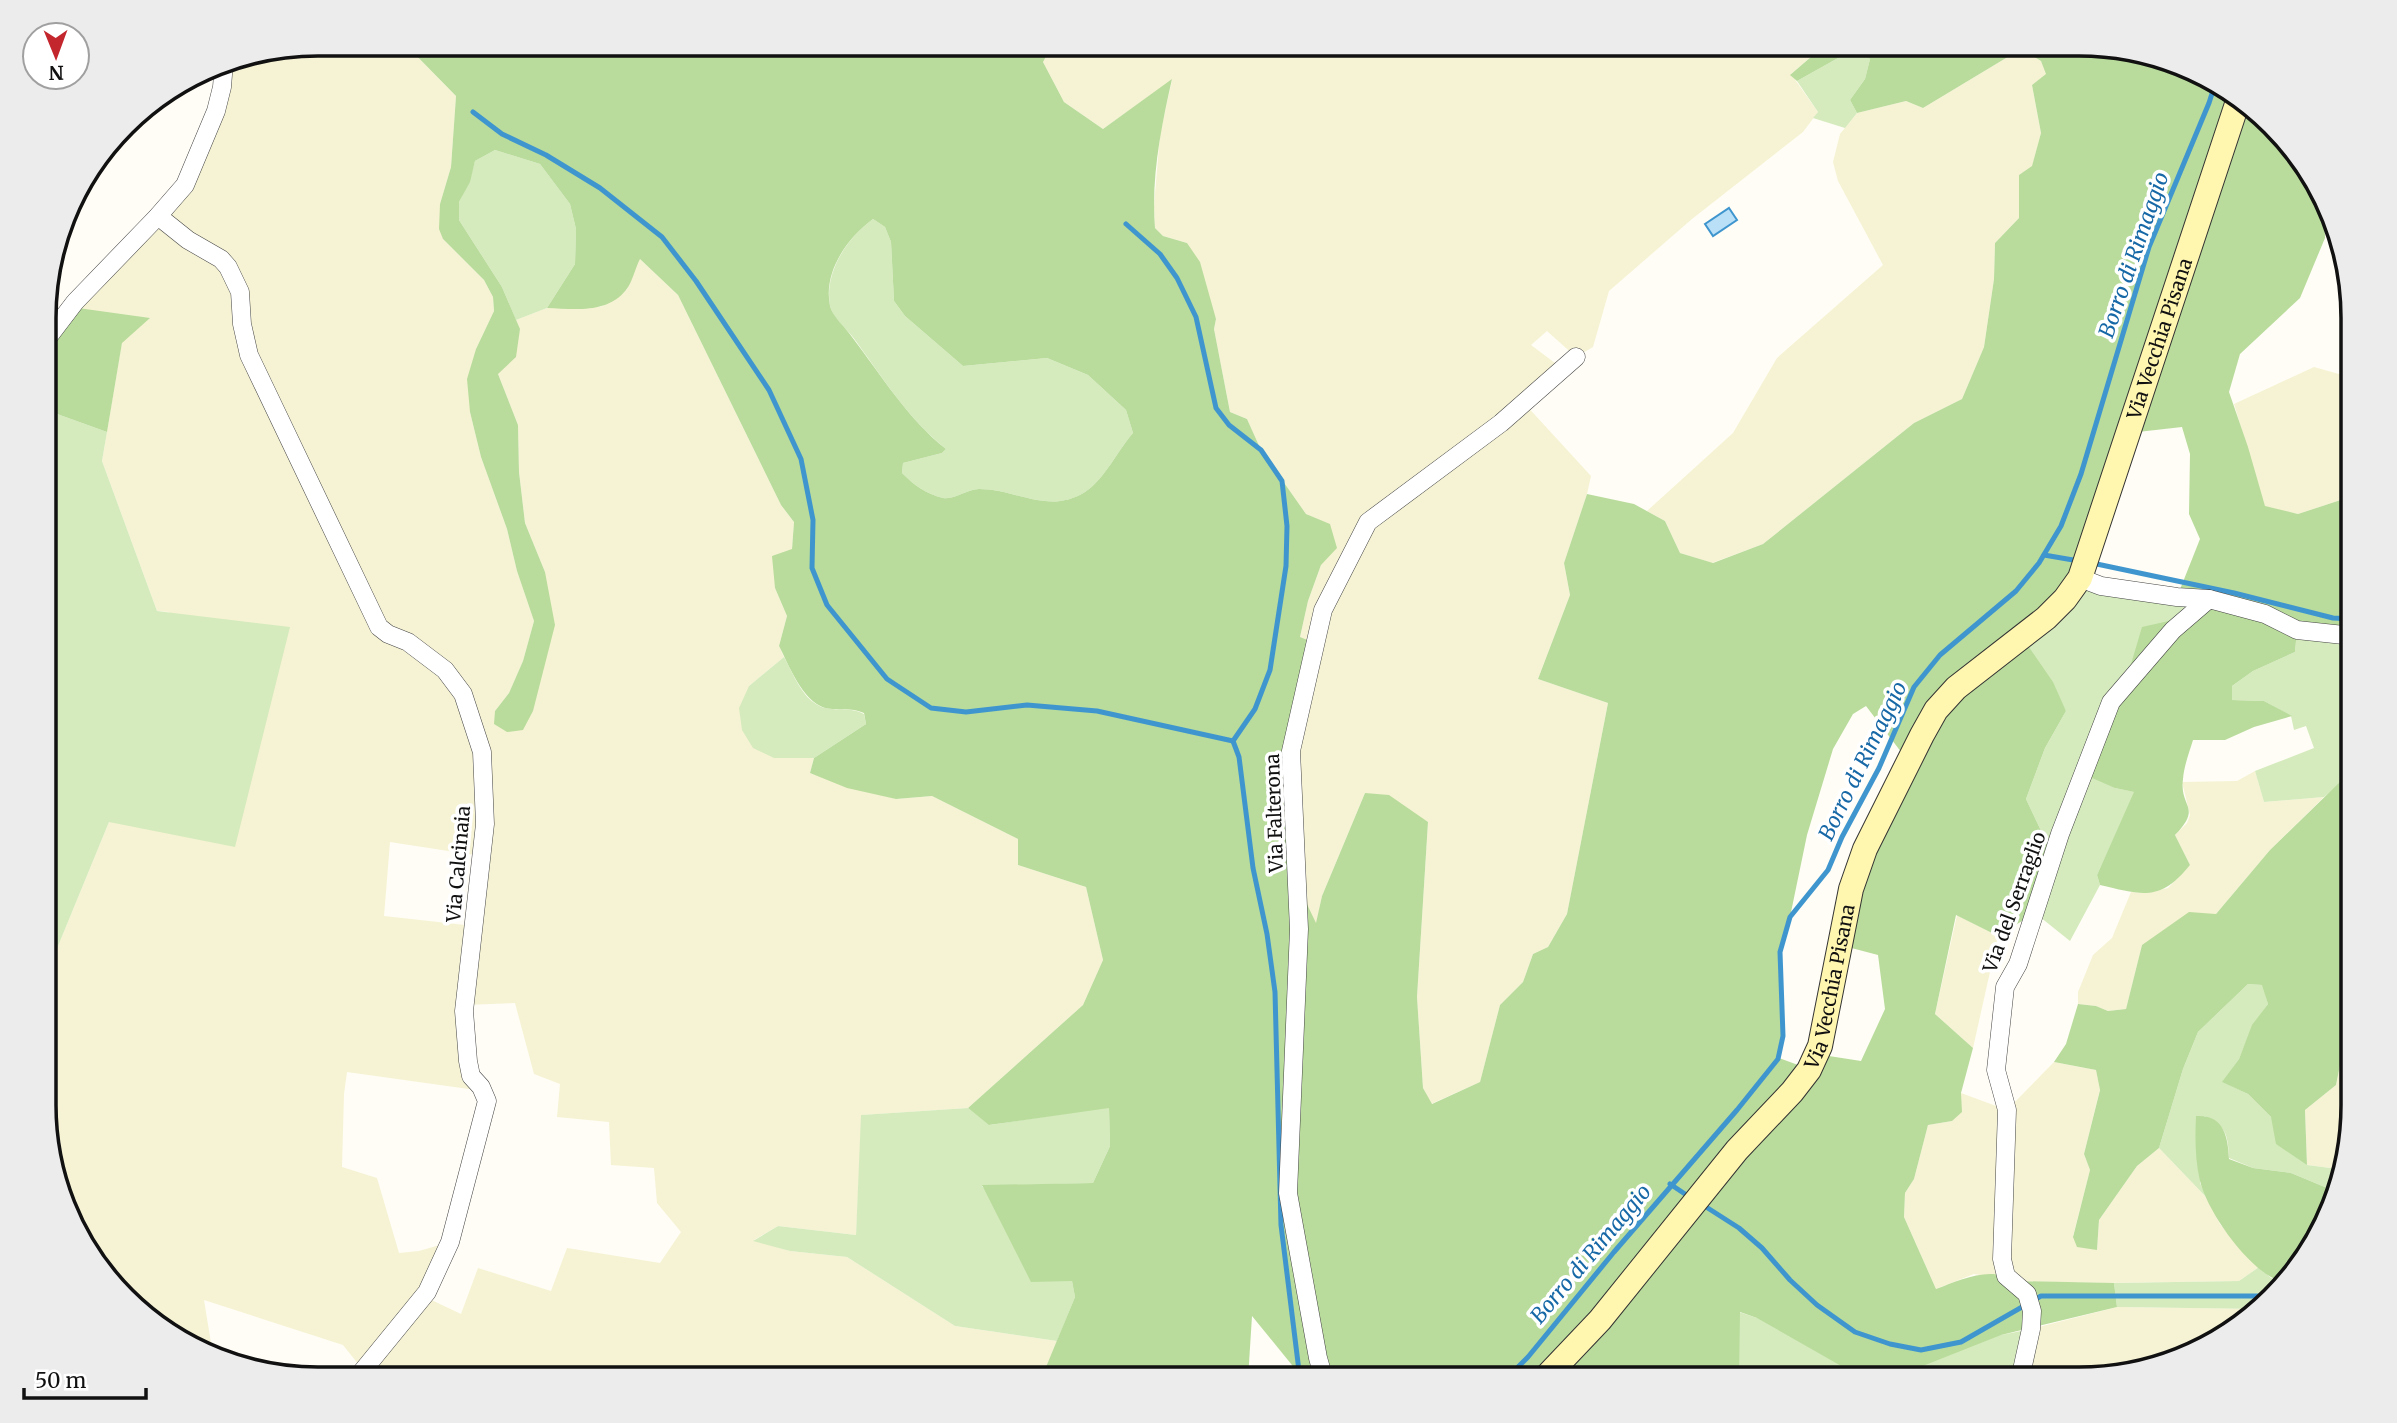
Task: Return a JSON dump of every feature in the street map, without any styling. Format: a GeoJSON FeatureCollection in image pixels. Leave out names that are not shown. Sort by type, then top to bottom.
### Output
{"type":"FeatureCollection","features":[{"type":"Feature","properties":{"kind":"main road","name":"Via Vecchia Pisana"},"geometry":{"type":"LineString","coordinates":[[1555,1367],[1600,1320],[1737,1150],[1810,1070],[1820,1046],[1851,889],[1875,828],[1922,735],[1936,710],[1956,688],[2046,618],[2065,599],[2080,578],[2236,108]]}},
{"type":"Feature","properties":{"kind":"street"},"geometry":{"type":"LineString","coordinates":[[56,327],[75,302],[185,185],[216,111],[223,74]]}},
{"type":"Feature","properties":{"kind":"street","name":"Via Calcinaia"},"geometry":{"type":"LineString","coordinates":[[158,216],[188,240],[221,259],[228,267],[240,292],[242,324],[249,355],[379,627],[408,642],[445,670],[463,694],[482,752],[485,824],[464,1011],[471,1076],[481,1087],[487,1101],[450,1242],[439,1267],[427,1292],[366,1367]]}},
{"type":"Feature","properties":{"kind":"street","name":"Via Falterona"},"geometry":{"type":"LineString","coordinates":[[1321,1367],[1288,1193],[1299,929],[1291,751],[1323,610],[1368,522],[1501,423],[1576,357]]}},
{"type":"Feature","properties":{"kind":"street"},"geometry":{"type":"LineString","coordinates":[[2080,578],[2101,586],[2208,599],[2265,614],[2297,630],[2341,635]]}},
{"type":"Feature","properties":{"kind":"street","name":"Via del Serraglio"},"geometry":{"type":"LineString","coordinates":[[2023,1367],[2031,1329],[2029,1302],[2006,1276],[2002,1259],[2007,1110],[1996,1070],[2005,987],[2018,964],[2060,834],[2111,702],[2174,630],[2208,599]]}},
{"type":"Feature","properties":{"kind":"shaded area"},"geometry":{"type":"Polygon","coordinates":[[[417,56],[456,96],[451,167],[440,204],[443,239],[484,280],[493,297],[494,311],[476,349],[470,412],[481,457],[507,529],[517,571],[534,621],[523,661],[509,693],[495,711],[523,730],[545,572],[525,523],[519,472],[518,425],[498,374],[520,330],[516,320],[547,308],[600,307],[614,300],[627,289],[639,258],[678,295],[781,505],[794,522],[792,549],[775,588],[787,616],[779,646],[784,657],[749,686],[774,758],[814,758],[810,773],[896,799],[932,796],[1018,839],[1018,865],[1086,887],[1103,960],[1083,1005],[968,1108],[862,1115],[856,1235],[778,1226],[754,1240],[790,1251],[847,1257],[955,1326],[1057,1341],[1046,1367],[361,1367],[343,1345],[204,1300],[211,1344],[187,1332],[145,1302],[110,1264],[91,1236],[76,1205],[65,1173],[58,1139],[56,951],[109,822],[169,612],[157,611],[102,461],[122,342],[71,307],[185,185],[220,75],[234,70],[284,58],[417,56]],[[390,842],[384,916],[474,926],[481,856],[390,842]],[[515,1003],[465,1005],[483,1091],[347,1072],[342,1167],[377,1178],[399,1253],[419,1251],[450,1242],[423,1296],[461,1314],[478,1268],[551,1291],[567,1248],[660,1263],[681,1232],[657,1203],[654,1168],[611,1165],[609,1122],[557,1117],[560,1084],[534,1074],[515,1003]]]}},
{"type":"Feature","properties":{"kind":"shaded area"},"geometry":{"type":"Polygon","coordinates":[[[1046,56],[1812,56],[1791,74],[1818,112],[1803,132],[1692,219],[1609,291],[1593,347],[1576,357],[1547,331],[1531,345],[1563,369],[1524,403],[1591,476],[1564,563],[1570,595],[1538,679],[1608,703],[1567,914],[1548,947],[1533,954],[1523,982],[1500,1005],[1480,1082],[1431,1104],[1423,1088],[1417,997],[1428,822],[1365,793],[1322,896],[1316,925],[1304,898],[1286,776],[1300,637],[1330,525],[1306,514],[1261,450],[1247,419],[1230,412],[1214,329],[1216,319],[1187,243],[1163,236],[1155,228],[1154,206],[1160,134],[1172,80],[1103,129],[1064,102],[1043,62],[1046,56]]]}},
{"type":"Feature","properties":{"kind":"shaded area"},"geometry":{"type":"Polygon","coordinates":[[[2009,56],[2033,56],[2041,61],[2047,74],[2032,85],[2041,133],[2032,167],[2019,175],[2019,218],[1995,243],[1994,279],[1984,347],[1962,399],[1914,423],[1763,544],[1712,563],[1680,553],[1665,521],[1647,511],[1733,433],[1777,358],[1883,265],[1838,181],[1833,162],[1840,134],[1857,113],[1906,101],[1923,108],[2009,56]]]}},
{"type":"Feature","properties":{"kind":"shaded area"},"geometry":{"type":"Polygon","coordinates":[[[2314,367],[2341,375],[2341,500],[2298,514],[2265,507],[2234,404],[2314,367]]]}},
{"type":"Feature","properties":{"kind":"shaded area"},"geometry":{"type":"Polygon","coordinates":[[[2255,771],[2264,802],[2324,797],[2270,850],[2216,914],[2142,945],[2126,1009],[2108,1011],[2096,1006],[2078,1004],[2078,992],[2093,955],[2112,938],[2131,892],[2145,893],[2168,888],[2190,865],[2175,835],[2187,823],[2190,815],[2182,782],[2237,781],[2255,771]]]}},
{"type":"Feature","properties":{"kind":"shaded area"},"geometry":{"type":"Polygon","coordinates":[[[1957,915],[1998,936],[1973,1048],[1935,1014],[1957,915]]]}},
{"type":"Feature","properties":{"kind":"shaded area"},"geometry":{"type":"Polygon","coordinates":[[[2341,1060],[2339,1139],[2333,1168],[2307,1165],[2305,1110],[2336,1085],[2341,1060]]]}},
{"type":"Feature","properties":{"kind":"shaded area"},"geometry":{"type":"Polygon","coordinates":[[[2054,1062],[2096,1070],[2100,1089],[2084,1154],[2090,1170],[2073,1236],[2097,1250],[2099,1220],[2137,1166],[2159,1148],[2207,1198],[2220,1224],[2246,1256],[2259,1267],[2239,1281],[2014,1281],[1974,1274],[1936,1289],[1904,1217],[1905,1193],[1914,1179],[1928,1125],[1952,1121],[1961,1093],[2007,1110],[2054,1062]]]}},
{"type":"Feature","properties":{"kind":"shaded area"},"geometry":{"type":"Polygon","coordinates":[[[2117,1307],[2243,1309],[2210,1332],[2179,1347],[2147,1358],[2113,1365],[2023,1367],[2031,1329],[2117,1307]]]}},
{"type":"Feature","properties":{"kind":"green space"},"geometry":{"type":"Polygon","coordinates":[[[417,56],[1046,56],[1043,62],[1064,102],[1103,129],[1172,79],[1156,171],[1155,228],[1163,236],[1187,243],[1200,262],[1216,319],[1214,329],[1230,412],[1247,419],[1261,450],[1306,514],[1330,524],[1337,548],[1321,565],[1308,601],[1300,637],[1312,642],[1286,776],[1304,898],[1316,923],[1322,896],[1365,793],[1389,795],[1428,822],[1417,997],[1423,1088],[1432,1104],[1480,1082],[1500,1005],[1523,982],[1533,954],[1548,947],[1567,914],[1608,703],[1538,679],[1570,595],[1564,563],[1587,494],[1634,504],[1665,521],[1680,553],[1713,563],[1763,544],[1914,423],[1962,399],[1984,347],[1994,279],[1995,243],[2019,218],[2019,175],[2032,166],[2041,133],[2032,85],[2046,74],[2041,61],[2033,56],[2079,56],[2130,61],[2179,76],[2224,100],[2252,121],[2276,145],[2306,187],[2325,228],[2325,238],[2300,298],[2240,354],[2229,392],[2265,506],[2298,514],[2341,500],[2341,635],[2297,630],[2295,652],[2253,671],[2232,686],[2232,700],[2264,701],[2292,716],[2254,727],[2225,740],[2193,740],[2183,779],[2188,818],[2175,835],[2190,865],[2179,877],[2160,890],[2150,893],[2100,885],[2097,875],[2134,792],[2115,788],[2083,774],[2126,681],[2142,627],[2173,620],[2207,600],[2177,597],[2200,539],[2189,514],[2190,454],[2182,427],[2129,433],[2080,578],[2022,637],[2053,682],[2066,711],[2045,748],[2026,799],[2053,856],[2035,913],[1998,936],[1956,915],[1935,1014],[1973,1048],[1961,1093],[1962,1112],[1952,1121],[1928,1125],[1914,1179],[1905,1193],[1904,1217],[1936,1289],[1965,1278],[1986,1274],[2005,1276],[2014,1281],[2114,1283],[2117,1307],[2001,1335],[1920,1367],[1843,1367],[1757,1318],[1740,1312],[1739,1367],[1294,1367],[1252,1316],[1249,1367],[1046,1367],[1075,1297],[1072,1281],[1031,1282],[982,1185],[1093,1183],[1110,1146],[1109,1108],[989,1125],[968,1108],[1083,1005],[1103,960],[1086,887],[1018,865],[1018,839],[932,796],[896,799],[847,788],[810,773],[814,758],[866,724],[864,713],[825,708],[810,698],[797,682],[779,646],[787,616],[775,588],[772,556],[792,549],[794,522],[781,505],[678,295],[640,259],[626,290],[609,303],[590,308],[547,308],[575,264],[576,229],[570,204],[540,164],[495,150],[475,161],[470,182],[459,202],[459,220],[502,287],[520,329],[516,357],[498,374],[518,425],[519,472],[525,523],[545,572],[555,625],[533,711],[523,730],[507,732],[494,724],[495,711],[509,693],[523,661],[534,621],[517,571],[507,529],[481,457],[470,412],[467,379],[476,349],[494,311],[493,297],[484,280],[443,239],[439,229],[440,204],[451,167],[456,96],[417,56]],[[873,219],[854,236],[839,257],[830,281],[829,293],[831,310],[836,318],[907,410],[946,449],[942,453],[903,463],[902,473],[921,489],[943,498],[979,489],[1058,501],[1071,498],[1092,487],[1133,433],[1126,410],[1088,375],[1047,358],[963,366],[905,316],[894,301],[891,242],[885,227],[873,219]],[[1866,706],[1853,714],[1833,749],[1807,835],[1780,952],[1783,1036],[1779,1058],[1809,1069],[1816,1054],[1861,1061],[1885,1009],[1878,955],[1840,945],[1908,761],[1866,706]]]}},
{"type":"Feature","properties":{"kind":"green space"},"geometry":{"type":"Polygon","coordinates":[[[1812,56],[1842,56],[1797,81],[1790,75],[1812,56]]]}},
{"type":"Feature","properties":{"kind":"green space"},"geometry":{"type":"Polygon","coordinates":[[[1842,56],[1866,56],[1870,59],[1865,79],[1850,100],[1857,113],[1845,128],[1813,118],[1818,112],[1797,81],[1842,56]]]}},
{"type":"Feature","properties":{"kind":"green space"},"geometry":{"type":"Polygon","coordinates":[[[1866,56],[2009,56],[1923,108],[1906,101],[1857,113],[1850,100],[1865,79],[1870,59],[1866,56]]]}},
{"type":"Feature","properties":{"kind":"green space"},"geometry":{"type":"Polygon","coordinates":[[[495,150],[540,164],[570,204],[576,229],[575,264],[547,308],[516,320],[502,287],[459,220],[459,202],[475,161],[495,150]]]}},
{"type":"Feature","properties":{"kind":"green space"},"geometry":{"type":"Polygon","coordinates":[[[873,219],[885,227],[891,242],[894,301],[905,316],[963,366],[1047,358],[1088,375],[1126,410],[1133,433],[1092,487],[1071,498],[1058,501],[979,489],[943,498],[921,489],[902,473],[903,463],[942,453],[946,449],[907,410],[836,318],[830,306],[831,281],[839,257],[854,236],[873,219]]]}},
{"type":"Feature","properties":{"kind":"green space"},"geometry":{"type":"Polygon","coordinates":[[[71,307],[150,318],[122,343],[107,432],[56,414],[56,327],[71,307]]]}},
{"type":"Feature","properties":{"kind":"green space"},"geometry":{"type":"Polygon","coordinates":[[[56,414],[107,432],[102,461],[157,611],[290,627],[235,847],[109,822],[56,951],[56,414]]]}},
{"type":"Feature","properties":{"kind":"green space"},"geometry":{"type":"Polygon","coordinates":[[[2080,578],[2209,599],[2115,788],[2135,792],[2097,875],[2100,885],[2070,941],[2035,913],[2053,856],[2026,799],[2045,748],[2066,711],[2021,637],[2080,578]]]}},
{"type":"Feature","properties":{"kind":"green space"},"geometry":{"type":"Polygon","coordinates":[[[2297,630],[2341,635],[2341,783],[2324,797],[2264,802],[2255,771],[2314,748],[2306,726],[2294,730],[2291,716],[2264,701],[2232,700],[2232,686],[2253,671],[2295,652],[2297,630]]]}},
{"type":"Feature","properties":{"kind":"green space"},"geometry":{"type":"Polygon","coordinates":[[[784,657],[800,687],[817,705],[859,712],[864,714],[866,724],[814,758],[774,758],[753,748],[742,730],[739,708],[749,686],[784,657]]]}},
{"type":"Feature","properties":{"kind":"green space"},"geometry":{"type":"Polygon","coordinates":[[[2340,782],[2341,1060],[2336,1085],[2305,1110],[2307,1165],[2276,1144],[2271,1117],[2248,1094],[2222,1082],[2239,1059],[2252,1025],[2268,1004],[2262,985],[2248,984],[2198,1032],[2183,1069],[2159,1148],[2137,1166],[2099,1220],[2097,1250],[2077,1247],[2073,1237],[2090,1170],[2084,1154],[2100,1090],[2096,1070],[2054,1062],[2066,1044],[2078,1004],[2096,1006],[2108,1011],[2126,1009],[2142,945],[2189,912],[2216,914],[2270,850],[2340,782]]]}},
{"type":"Feature","properties":{"kind":"green space"},"geometry":{"type":"Polygon","coordinates":[[[2248,984],[2263,985],[2268,1004],[2253,1025],[2239,1059],[2223,1082],[2248,1094],[2271,1117],[2307,1165],[2333,1168],[2327,1188],[2291,1173],[2253,1168],[2229,1158],[2224,1132],[2217,1123],[2204,1116],[2200,1183],[2207,1198],[2159,1148],[2183,1069],[2198,1032],[2248,984]]]}},
{"type":"Feature","properties":{"kind":"green space"},"geometry":{"type":"Polygon","coordinates":[[[1109,1107],[1110,1146],[1093,1183],[982,1186],[1072,1281],[1075,1297],[1057,1341],[955,1326],[847,1257],[790,1251],[753,1241],[778,1226],[856,1235],[861,1115],[968,1108],[990,1125],[1109,1107]]]}},
{"type":"Feature","properties":{"kind":"green space"},"geometry":{"type":"Polygon","coordinates":[[[2196,1116],[2205,1116],[2223,1128],[2229,1159],[2253,1168],[2291,1173],[2327,1188],[2306,1236],[2275,1279],[2242,1253],[2220,1224],[2200,1181],[2196,1116]]]}},
{"type":"Feature","properties":{"kind":"green space"},"geometry":{"type":"Polygon","coordinates":[[[2259,1267],[2275,1279],[2243,1309],[2117,1307],[2114,1283],[2239,1281],[2259,1267]]]}},
{"type":"Feature","properties":{"kind":"green space"},"geometry":{"type":"Polygon","coordinates":[[[1739,1312],[1757,1318],[2001,1335],[2031,1329],[2023,1367],[1739,1367],[1739,1312]]]}},
{"type":"Feature","properties":{"kind":"water"},"geometry":{"type":"Polygon","coordinates":[[[1729,208],[1737,220],[1713,236],[1705,224],[1729,208]]]}},
{"type":"Feature","properties":{"kind":"waterway","name":"Borro di Rimaggio"},"geometry":{"type":"LineString","coordinates":[[1518,1367],[1778,1059],[1783,1036],[1780,952],[1790,917],[1828,870],[1842,837],[1879,768],[1914,687],[1940,655],[2016,591],[2039,563],[2061,526],[2081,474],[2149,247],[2212,93]]}},
{"type":"Feature","properties":{"kind":"waterway"},"geometry":{"type":"LineString","coordinates":[[473,112],[502,134],[546,155],[600,188],[662,237],[696,281],[769,390],[801,459],[813,520],[812,568],[827,605],[887,679],[931,708],[966,712],[1027,705],[1097,711],[1233,741]]}},
{"type":"Feature","properties":{"kind":"waterway"},"geometry":{"type":"LineString","coordinates":[[1126,224],[1160,254],[1177,278],[1196,317],[1216,408],[1229,425],[1261,450],[1282,481],[1287,526],[1286,566],[1270,670],[1255,709],[1233,741]]}},
{"type":"Feature","properties":{"kind":"waterway"},"geometry":{"type":"LineString","coordinates":[[2044,555],[2079,561]]}},
{"type":"Feature","properties":{"kind":"waterway"},"geometry":{"type":"LineString","coordinates":[[2092,563],[2341,618]]}},
{"type":"Feature","properties":{"kind":"waterway"},"geometry":{"type":"LineString","coordinates":[[1233,741],[1239,757],[1253,868],[1267,934],[1275,992],[1281,1225],[1299,1367]]}},
{"type":"Feature","properties":{"kind":"waterway"},"geometry":{"type":"LineString","coordinates":[[1670,1184],[1691,1198]]}},
{"type":"Feature","properties":{"kind":"waterway"},"geometry":{"type":"LineString","coordinates":[[1703,1205],[1739,1228],[1817,1305],[1855,1332],[1890,1344],[1921,1350],[1961,1342],[2041,1296],[2258,1296]]}}]}
